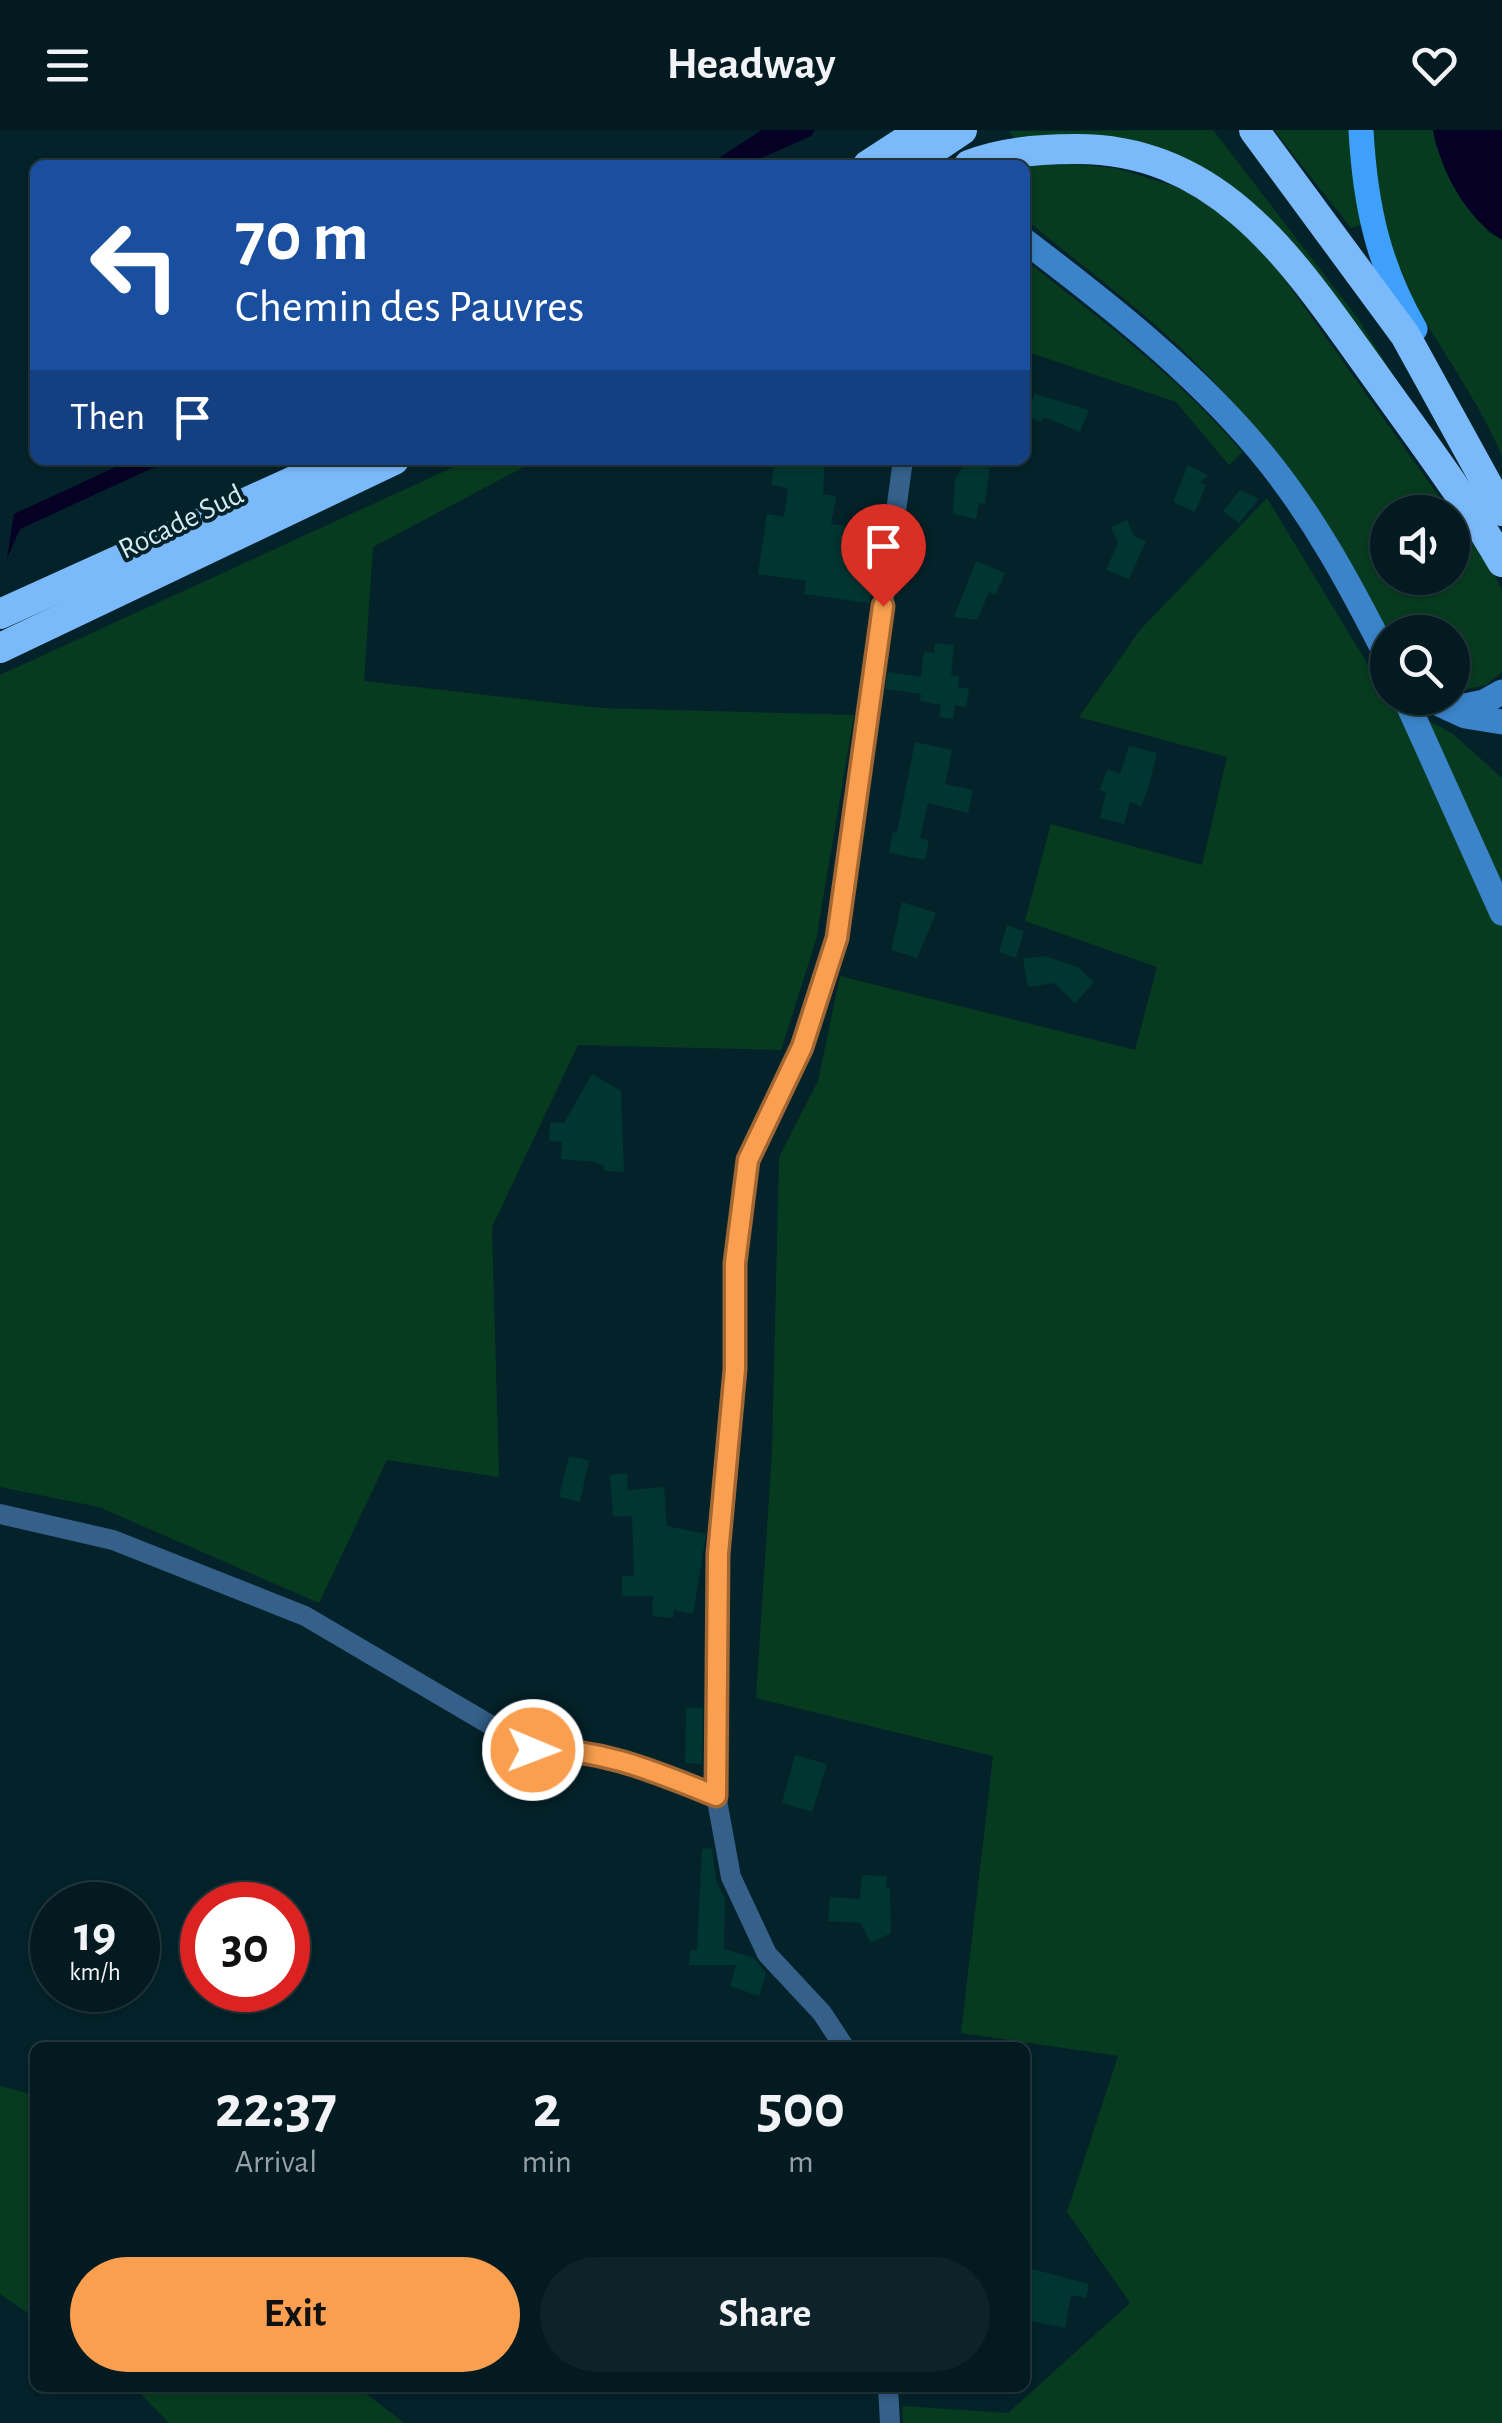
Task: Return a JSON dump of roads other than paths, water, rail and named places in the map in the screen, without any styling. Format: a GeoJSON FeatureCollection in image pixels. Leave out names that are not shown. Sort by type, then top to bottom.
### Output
{"type":"FeatureCollection","features":[{"type":"Feature","properties":{"kind":"highway"},"geometry":{"type":"LineString","coordinates":[[876,160],[922,130]]}},
{"type":"Feature","properties":{"kind":"highway"},"geometry":{"type":"LineString","coordinates":[[917,160],[962,130]]}},
{"type":"Feature","properties":{"kind":"highway"},"geometry":{"type":"LineString","coordinates":[[1254,130],[1405,334],[1502,510]]}},
{"type":"Feature","properties":{"kind":"highway"},"geometry":{"type":"LineString","coordinates":[[991,160],[1037,149],[1102,150],[1184,172],[1230,200],[1291,259],[1473,512],[1502,562]]}},
{"type":"Feature","properties":{"kind":"highway","name":"Rocade Sud"},"geometry":{"type":"LineString","coordinates":[[0,614],[329,465]]}},
{"type":"Feature","properties":{"kind":"highway","name":"Rocade Sud"},"geometry":{"type":"LineString","coordinates":[[0,648],[384,465]]}},
{"type":"Feature","properties":{"kind":"main road"},"geometry":{"type":"LineString","coordinates":[[1236,130],[1397,346],[1442,419],[1502,544]]}},
{"type":"Feature","properties":{"kind":"main road"},"geometry":{"type":"LineString","coordinates":[[1361,130],[1366,196],[1380,260],[1457,406],[1502,510]]}},
{"type":"Feature","properties":{"kind":"street"},"geometry":{"type":"LineString","coordinates":[[1030,245],[1186,373],[1259,450],[1313,524],[1370,627]]}},
{"type":"Feature","properties":{"kind":"street"},"geometry":{"type":"LineString","coordinates":[[840,2042],[822,2013],[767,1954],[731,1878],[716,1796],[718,1554],[735,1369],[735,1263],[748,1160],[802,1047],[837,938],[902,465]]}},
{"type":"Feature","properties":{"kind":"street"},"geometry":{"type":"LineString","coordinates":[[1470,702],[1484,702],[1502,692]]}},
{"type":"Feature","properties":{"kind":"street"},"geometry":{"type":"LineString","coordinates":[[1413,715],[1502,913]]}},
{"type":"Feature","properties":{"kind":"street"},"geometry":{"type":"LineString","coordinates":[[1468,715],[1486,722],[1502,722]]}},
{"type":"Feature","properties":{"kind":"street"},"geometry":{"type":"LineString","coordinates":[[0,1514],[113,1540],[304,1616],[533,1750],[571,1748],[628,1762],[716,1796]]}},
{"type":"Feature","properties":{"kind":"street"},"geometry":{"type":"LineString","coordinates":[[888,2392],[890,2423]]}}]}
